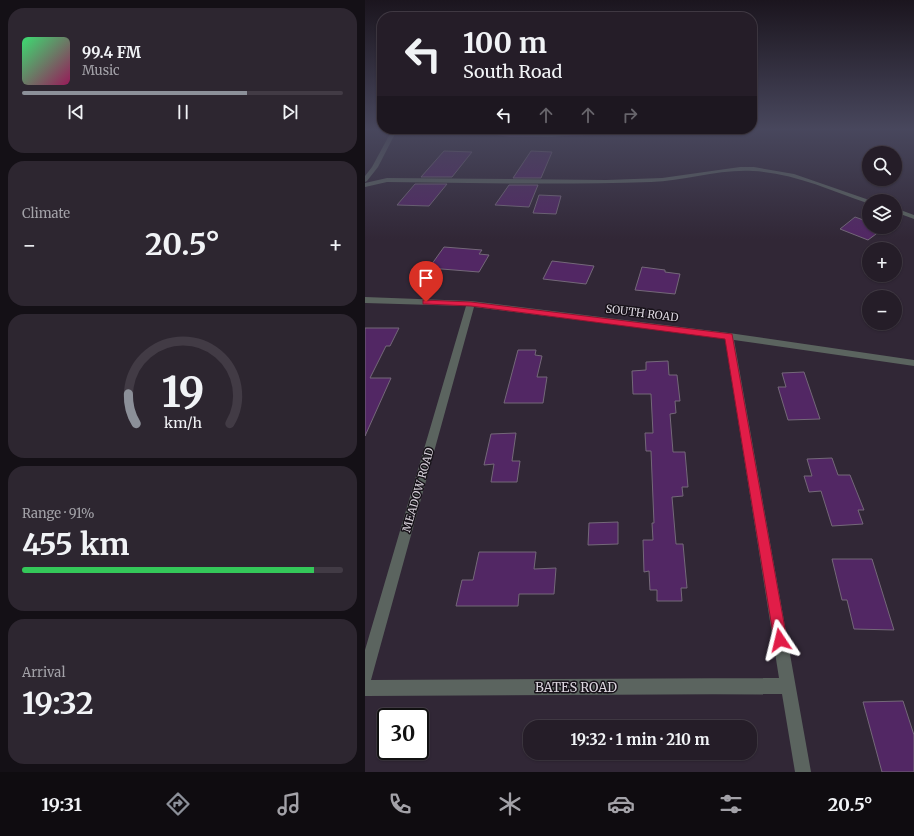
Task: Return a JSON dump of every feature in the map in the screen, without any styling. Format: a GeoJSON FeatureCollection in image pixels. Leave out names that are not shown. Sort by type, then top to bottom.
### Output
{"type":"FeatureCollection","features":[{"type":"Feature","properties":{"kind":"street"},"geometry":{"type":"LineString","coordinates":[[365,180],[376,166]]}},
{"type":"Feature","properties":{"kind":"street"},"geometry":{"type":"LineString","coordinates":[[365,185],[387,180],[605,182],[655,180],[754,169],[770,170],[792,175],[862,200]]}},
{"type":"Feature","properties":{"kind":"street"},"geometry":{"type":"LineString","coordinates":[[902,213],[914,217]]}},
{"type":"Feature","properties":{"kind":"street","name":"SOUTH ROAD"},"geometry":{"type":"LineString","coordinates":[[365,300],[471,304],[729,336],[914,363]]}},
{"type":"Feature","properties":{"kind":"street","name":"MEADOW ROAD"},"geometry":{"type":"LineString","coordinates":[[365,676],[471,304]]}},
{"type":"Feature","properties":{"kind":"street"},"geometry":{"type":"LineString","coordinates":[[729,336],[803,772]]}},
{"type":"Feature","properties":{"kind":"street","name":"BATES ROAD"},"geometry":{"type":"LineString","coordinates":[[365,688],[788,686]]}},
{"type":"Feature","properties":{"kind":"building"},"geometry":{"type":"Polygon","coordinates":[[[431,166],[461,166],[452,177],[421,177],[431,166]]]}},
{"type":"Feature","properties":{"kind":"building"},"geometry":{"type":"Polygon","coordinates":[[[521,166],[546,166],[541,178],[513,178],[521,166]]]}},
{"type":"Feature","properties":{"kind":"building"},"geometry":{"type":"Polygon","coordinates":[[[415,184],[447,184],[429,206],[397,205],[415,184]]]}},
{"type":"Feature","properties":{"kind":"building"},"geometry":{"type":"Polygon","coordinates":[[[509,185],[538,185],[529,207],[495,205],[509,185]]]}},
{"type":"Feature","properties":{"kind":"building"},"geometry":{"type":"Polygon","coordinates":[[[539,195],[561,196],[556,214],[533,213],[539,195]]]}},
{"type":"Feature","properties":{"kind":"building"},"geometry":{"type":"Polygon","coordinates":[[[855,217],[862,220],[862,234],[876,234],[868,240],[840,229],[855,217]]]}},
{"type":"Feature","properties":{"kind":"building"},"geometry":{"type":"Polygon","coordinates":[[[444,247],[482,250],[479,254],[489,255],[479,272],[429,268],[444,247]]]}},
{"type":"Feature","properties":{"kind":"building"},"geometry":{"type":"Polygon","coordinates":[[[552,261],[594,266],[586,284],[543,279],[552,261]]]}},
{"type":"Feature","properties":{"kind":"building"},"geometry":{"type":"Polygon","coordinates":[[[642,267],[665,270],[665,272],[680,274],[675,294],[635,290],[642,267]]]}},
{"type":"Feature","properties":{"kind":"building"},"geometry":{"type":"Polygon","coordinates":[[[365,328],[399,328],[390,346],[386,346],[370,378],[391,378],[365,436],[365,328]]]}},
{"type":"Feature","properties":{"kind":"building"},"geometry":{"type":"Polygon","coordinates":[[[518,350],[536,350],[535,355],[542,356],[537,377],[547,377],[543,403],[504,403],[518,350]]]}},
{"type":"Feature","properties":{"kind":"building"},"geometry":{"type":"Polygon","coordinates":[[[668,361],[669,375],[677,375],[680,401],[675,401],[676,413],[670,414],[673,452],[685,452],[688,487],[682,487],[683,496],[672,497],[676,544],[683,544],[687,588],[681,588],[682,601],[657,601],[657,590],[650,590],[649,571],[644,572],[643,540],[653,540],[652,523],[654,523],[651,451],[646,451],[645,433],[653,433],[651,394],[633,394],[632,371],[646,370],[646,362],[668,361]]]}},
{"type":"Feature","properties":{"kind":"building"},"geometry":{"type":"Polygon","coordinates":[[[804,372],[820,419],[788,420],[778,387],[786,387],[782,373],[804,372]]]}},
{"type":"Feature","properties":{"kind":"building"},"geometry":{"type":"Polygon","coordinates":[[[516,433],[512,461],[520,461],[517,482],[491,482],[494,464],[484,465],[491,434],[516,433]]]}},
{"type":"Feature","properties":{"kind":"building"},"geometry":{"type":"Polygon","coordinates":[[[832,458],[838,475],[850,475],[864,510],[858,510],[863,524],[832,526],[821,491],[809,492],[804,476],[812,476],[807,459],[832,458]]]}},
{"type":"Feature","properties":{"kind":"building"},"geometry":{"type":"Polygon","coordinates":[[[618,522],[618,544],[588,545],[589,523],[618,522]]]}},
{"type":"Feature","properties":{"kind":"building"},"geometry":{"type":"Polygon","coordinates":[[[479,552],[536,552],[534,569],[556,568],[554,594],[519,594],[518,606],[456,606],[462,580],[473,580],[479,552]]]}},
{"type":"Feature","properties":{"kind":"building"},"geometry":{"type":"Polygon","coordinates":[[[832,559],[872,559],[894,630],[854,629],[847,600],[842,600],[832,559]]]}},
{"type":"Feature","properties":{"kind":"building"},"geometry":{"type":"Polygon","coordinates":[[[903,701],[914,735],[914,772],[882,772],[863,702],[903,701]]]}},
{"type":"Feature","properties":{"kind":"route"},"geometry":{"type":"LineString","coordinates":[[426,302],[471,304],[729,336],[780,640]]}}]}
